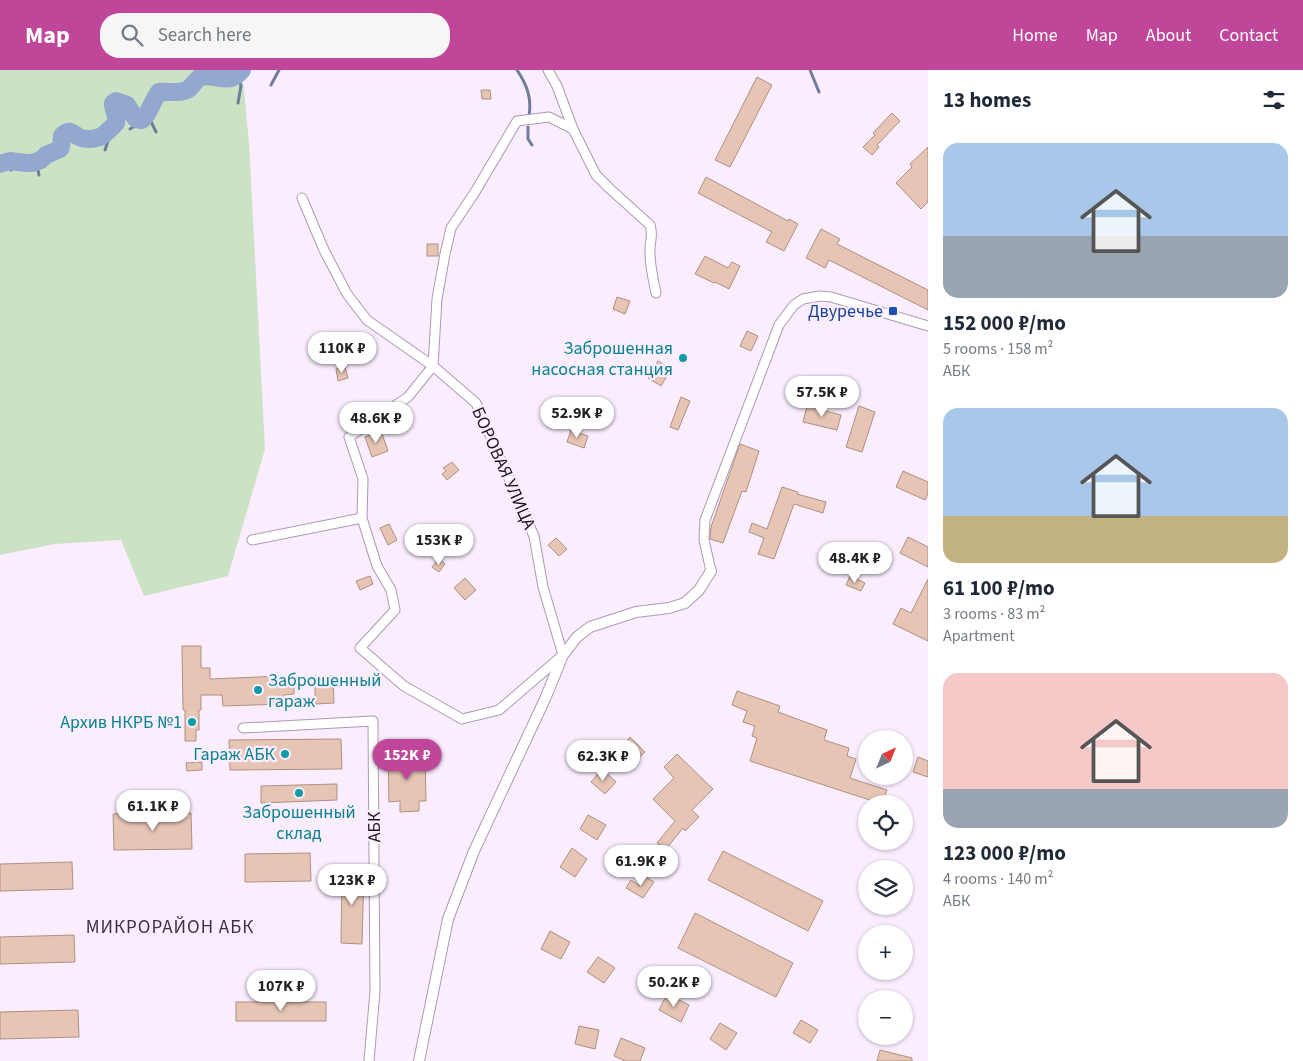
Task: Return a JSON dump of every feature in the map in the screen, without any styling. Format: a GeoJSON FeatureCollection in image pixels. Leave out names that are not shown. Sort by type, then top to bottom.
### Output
{"type":"FeatureCollection","features":[{"type":"Feature","properties":{"kind":"street"},"geometry":{"type":"LineString","coordinates":[[548,70],[557,86],[573,128],[596,175],[650,225],[652,233],[649,250],[656,293]]}},
{"type":"Feature","properties":{"kind":"street"},"geometry":{"type":"LineString","coordinates":[[573,128],[549,117],[517,121],[475,192],[451,228],[437,299],[433,366],[408,397],[350,437],[363,479],[362,518],[377,566],[391,590],[395,610],[360,648],[404,686],[462,719],[499,710],[563,655],[577,637],[590,627],[636,612],[669,608],[685,603],[699,590],[711,571],[704,540],[704,520],[780,325],[794,305],[810,297],[831,297],[928,326]]}},
{"type":"Feature","properties":{"kind":"street","name":"БОРОВАЯ УЛИЦА"},"geometry":{"type":"LineString","coordinates":[[302,198],[324,250],[347,294],[367,320],[433,366],[476,403],[534,536],[543,586],[563,655]]}},
{"type":"Feature","properties":{"kind":"street"},"geometry":{"type":"LineString","coordinates":[[252,540],[362,518]]}},
{"type":"Feature","properties":{"kind":"street"},"geometry":{"type":"LineString","coordinates":[[419,1061],[448,919],[474,851],[545,699],[563,655]]}},
{"type":"Feature","properties":{"kind":"street","name":"АБК"},"geometry":{"type":"LineString","coordinates":[[243,728],[373,721],[375,991],[369,1061]]}},
{"type":"Feature","properties":{"kind":"green space"},"geometry":{"type":"Polygon","coordinates":[[[0,70],[242,70],[249,143],[265,449],[228,576],[144,596],[121,540],[55,544],[0,555],[0,70]]]}},
{"type":"Feature","properties":{"kind":"building"},"geometry":{"type":"Polygon","coordinates":[[[757,77],[772,85],[730,167],[715,160],[757,77]]]}},
{"type":"Feature","properties":{"kind":"building"},"geometry":{"type":"Polygon","coordinates":[[[481,90],[490,90],[491,99],[482,99],[481,90]]]}},
{"type":"Feature","properties":{"kind":"building"},"geometry":{"type":"Polygon","coordinates":[[[892,113],[900,121],[877,145],[879,147],[872,155],[863,147],[892,113]]]}},
{"type":"Feature","properties":{"kind":"building"},"geometry":{"type":"Polygon","coordinates":[[[928,147],[928,202],[921,209],[896,183],[912,167],[910,164],[928,147]]]}},
{"type":"Feature","properties":{"kind":"building"},"geometry":{"type":"Polygon","coordinates":[[[706,177],[788,221],[789,219],[798,224],[784,251],[766,242],[772,232],[698,193],[706,177]]]}},
{"type":"Feature","properties":{"kind":"building"},"geometry":{"type":"Polygon","coordinates":[[[821,229],[840,239],[837,244],[928,290],[928,310],[829,260],[825,268],[806,258],[821,229]]]}},
{"type":"Feature","properties":{"kind":"building"},"geometry":{"type":"Polygon","coordinates":[[[427,244],[438,244],[438,256],[427,256],[427,244]]]}},
{"type":"Feature","properties":{"kind":"building"},"geometry":{"type":"Polygon","coordinates":[[[705,256],[728,268],[732,262],[740,266],[729,289],[695,274],[705,256]]]}},
{"type":"Feature","properties":{"kind":"building"},"geometry":{"type":"Polygon","coordinates":[[[617,297],[630,301],[625,314],[613,309],[617,297]]]}},
{"type":"Feature","properties":{"kind":"building"},"geometry":{"type":"Polygon","coordinates":[[[747,331],[758,336],[751,351],[740,346],[747,331]]]}},
{"type":"Feature","properties":{"kind":"building"},"geometry":{"type":"Polygon","coordinates":[[[658,361],[671,369],[661,386],[648,378],[658,361]]]}},
{"type":"Feature","properties":{"kind":"building"},"geometry":{"type":"Polygon","coordinates":[[[345,367],[348,378],[338,381],[336,369],[345,367]]]}},
{"type":"Feature","properties":{"kind":"building"},"geometry":{"type":"Polygon","coordinates":[[[681,397],[690,401],[678,430],[670,427],[681,397]]]}},
{"type":"Feature","properties":{"kind":"building"},"geometry":{"type":"Polygon","coordinates":[[[807,406],[841,415],[837,430],[803,422],[807,406]]]}},
{"type":"Feature","properties":{"kind":"building"},"geometry":{"type":"Polygon","coordinates":[[[859,406],[875,412],[862,452],[846,447],[859,406]]]}},
{"type":"Feature","properties":{"kind":"building"},"geometry":{"type":"Polygon","coordinates":[[[571,430],[588,436],[584,448],[567,442],[571,430]]]}},
{"type":"Feature","properties":{"kind":"building"},"geometry":{"type":"Polygon","coordinates":[[[381,431],[388,451],[372,457],[365,437],[381,431]]]}},
{"type":"Feature","properties":{"kind":"building"},"geometry":{"type":"Polygon","coordinates":[[[740,444],[759,451],[746,492],[742,491],[723,543],[710,539],[711,527],[740,444]]]}},
{"type":"Feature","properties":{"kind":"building"},"geometry":{"type":"Polygon","coordinates":[[[452,462],[459,470],[447,480],[442,474],[446,471],[443,468],[452,462]]]}},
{"type":"Feature","properties":{"kind":"building"},"geometry":{"type":"Polygon","coordinates":[[[903,471],[928,482],[928,494],[925,500],[896,487],[903,471]]]}},
{"type":"Feature","properties":{"kind":"building"},"geometry":{"type":"Polygon","coordinates":[[[782,487],[798,492],[797,494],[826,502],[823,513],[794,504],[774,559],[758,554],[764,538],[749,532],[752,523],[767,529],[782,487]]]}},
{"type":"Feature","properties":{"kind":"building"},"geometry":{"type":"Polygon","coordinates":[[[389,524],[397,540],[388,545],[380,528],[389,524]]]}},
{"type":"Feature","properties":{"kind":"building"},"geometry":{"type":"Polygon","coordinates":[[[908,537],[928,547],[928,567],[900,553],[908,537]]]}},
{"type":"Feature","properties":{"kind":"building"},"geometry":{"type":"Polygon","coordinates":[[[556,538],[567,549],[559,556],[548,545],[556,538]]]}},
{"type":"Feature","properties":{"kind":"building"},"geometry":{"type":"Polygon","coordinates":[[[439,559],[445,564],[439,572],[432,567],[439,559]]]}},
{"type":"Feature","properties":{"kind":"building"},"geometry":{"type":"Polygon","coordinates":[[[370,576],[373,584],[360,590],[356,581],[370,576]]]}},
{"type":"Feature","properties":{"kind":"building"},"geometry":{"type":"Polygon","coordinates":[[[850,576],[865,583],[861,591],[846,585],[850,576]]]}},
{"type":"Feature","properties":{"kind":"building"},"geometry":{"type":"Polygon","coordinates":[[[465,578],[476,590],[465,600],[454,588],[465,578]]]}},
{"type":"Feature","properties":{"kind":"building"},"geometry":{"type":"Polygon","coordinates":[[[928,579],[928,641],[893,624],[901,608],[911,613],[928,579]]]}},
{"type":"Feature","properties":{"kind":"building"},"geometry":{"type":"Polygon","coordinates":[[[182,646],[201,646],[201,668],[210,668],[210,679],[283,676],[284,686],[294,686],[294,694],[284,695],[284,704],[223,706],[222,695],[201,695],[199,730],[196,730],[196,741],[185,741],[182,646]]]}},
{"type":"Feature","properties":{"kind":"building"},"geometry":{"type":"Polygon","coordinates":[[[315,676],[333,676],[334,703],[315,704],[315,676]]]}},
{"type":"Feature","properties":{"kind":"building"},"geometry":{"type":"Polygon","coordinates":[[[737,691],[780,706],[778,712],[827,730],[824,740],[849,748],[847,756],[856,759],[850,778],[858,781],[858,785],[872,785],[887,790],[885,795],[858,796],[750,761],[757,738],[752,736],[755,726],[743,722],[747,711],[732,705],[737,691]]]}},
{"type":"Feature","properties":{"kind":"building"},"geometry":{"type":"Polygon","coordinates":[[[630,737],[645,752],[628,768],[613,754],[630,737]]]}},
{"type":"Feature","properties":{"kind":"building","name":"Гараж АБК"},"geometry":{"type":"Polygon","coordinates":[[[341,739],[342,769],[230,770],[229,740],[341,739]]]}},
{"type":"Feature","properties":{"kind":"building"},"geometry":{"type":"Polygon","coordinates":[[[388,754],[425,754],[426,801],[419,801],[419,811],[400,812],[400,801],[389,802],[388,754]]]}},
{"type":"Feature","properties":{"kind":"building"},"geometry":{"type":"Polygon","coordinates":[[[677,754],[713,789],[692,810],[699,817],[685,831],[683,828],[666,849],[657,843],[675,821],[653,799],[674,778],[664,767],[677,754]]]}},
{"type":"Feature","properties":{"kind":"building"},"geometry":{"type":"Polygon","coordinates":[[[918,757],[928,761],[928,777],[913,772],[918,757]]]}},
{"type":"Feature","properties":{"kind":"building"},"geometry":{"type":"Polygon","coordinates":[[[202,762],[202,770],[187,771],[186,763],[202,762]]]}},
{"type":"Feature","properties":{"kind":"building"},"geometry":{"type":"Polygon","coordinates":[[[602,769],[616,782],[605,794],[591,782],[602,769]]]}},
{"type":"Feature","properties":{"kind":"building","name":"Заброшенный склад"},"geometry":{"type":"Polygon","coordinates":[[[337,784],[337,800],[261,803],[261,786],[337,784]]]}},
{"type":"Feature","properties":{"kind":"building"},"geometry":{"type":"Polygon","coordinates":[[[191,813],[192,849],[114,850],[113,814],[191,813]]]}},
{"type":"Feature","properties":{"kind":"building"},"geometry":{"type":"Polygon","coordinates":[[[588,815],[606,825],[597,840],[580,829],[588,815]]]}},
{"type":"Feature","properties":{"kind":"building"},"geometry":{"type":"Polygon","coordinates":[[[572,848],[587,859],[575,877],[560,867],[572,848]]]}},
{"type":"Feature","properties":{"kind":"building"},"geometry":{"type":"Polygon","coordinates":[[[723,851],[823,901],[808,931],[708,880],[723,851]]]}},
{"type":"Feature","properties":{"kind":"building"},"geometry":{"type":"Polygon","coordinates":[[[310,853],[311,881],[245,882],[245,854],[310,853]]]}},
{"type":"Feature","properties":{"kind":"building"},"geometry":{"type":"Polygon","coordinates":[[[72,862],[73,889],[0,891],[0,864],[72,862]]]}},
{"type":"Feature","properties":{"kind":"building"},"geometry":{"type":"Polygon","coordinates":[[[342,870],[364,870],[362,944],[341,943],[342,870]]]}},
{"type":"Feature","properties":{"kind":"building"},"geometry":{"type":"Polygon","coordinates":[[[646,877],[654,882],[643,898],[626,888],[631,880],[640,886],[646,877]]]}},
{"type":"Feature","properties":{"kind":"building"},"geometry":{"type":"Polygon","coordinates":[[[695,913],[793,963],[776,997],[678,948],[695,913]]]}},
{"type":"Feature","properties":{"kind":"building"},"geometry":{"type":"Polygon","coordinates":[[[550,931],[570,942],[561,959],[541,949],[550,931]]]}},
{"type":"Feature","properties":{"kind":"building"},"geometry":{"type":"Polygon","coordinates":[[[74,935],[75,962],[0,964],[0,937],[74,935]]]}},
{"type":"Feature","properties":{"kind":"building"},"geometry":{"type":"Polygon","coordinates":[[[598,957],[615,968],[604,983],[587,972],[598,957]]]}},
{"type":"Feature","properties":{"kind":"building"},"geometry":{"type":"Polygon","coordinates":[[[667,994],[689,1005],[681,1022],[659,1010],[667,994]]]}},
{"type":"Feature","properties":{"kind":"building"},"geometry":{"type":"Polygon","coordinates":[[[236,1002],[326,1002],[326,1021],[236,1021],[236,1002]]]}},
{"type":"Feature","properties":{"kind":"building"},"geometry":{"type":"Polygon","coordinates":[[[78,1010],[79,1037],[0,1039],[0,1012],[78,1010]]]}},
{"type":"Feature","properties":{"kind":"building"},"geometry":{"type":"Polygon","coordinates":[[[801,1020],[818,1030],[810,1043],[793,1033],[801,1020]]]}},
{"type":"Feature","properties":{"kind":"building"},"geometry":{"type":"Polygon","coordinates":[[[720,1023],[737,1033],[726,1050],[710,1039],[720,1023]]]}},
{"type":"Feature","properties":{"kind":"building"},"geometry":{"type":"Polygon","coordinates":[[[579,1026],[599,1030],[595,1049],[575,1044],[579,1026]]]}},
{"type":"Feature","properties":{"kind":"building"},"geometry":{"type":"Polygon","coordinates":[[[621,1038],[645,1048],[640,1061],[625,1061],[614,1056],[621,1038]]]}},
{"type":"Feature","properties":{"kind":"building"},"geometry":{"type":"Polygon","coordinates":[[[880,1050],[912,1058],[912,1061],[877,1061],[880,1050]]]}},
{"type":"Feature","properties":{"kind":"waterway"},"geometry":{"type":"LineString","coordinates":[[0,164],[10,161],[32,163],[41,160],[46,155],[60,149],[62,136],[67,132],[84,139],[100,137],[116,123],[113,106],[113,103],[116,101],[127,105],[136,119],[142,120],[147,115],[159,92],[184,91],[189,89],[201,77],[227,79],[232,78],[242,70]]}},
{"type":"Feature","properties":{"kind":"waterway"},"geometry":{"type":"LineString","coordinates":[[271,85],[279,70]]}},
{"type":"Feature","properties":{"kind":"waterway"},"geometry":{"type":"LineString","coordinates":[[517,70],[528,92],[530,103],[529,116]]}},
{"type":"Feature","properties":{"kind":"waterway"},"geometry":{"type":"LineString","coordinates":[[810,70],[819,92]]}},
{"type":"Feature","properties":{"kind":"waterway"},"geometry":{"type":"LineString","coordinates":[[237,75],[241,86],[238,103]]}},
{"type":"Feature","properties":{"kind":"waterway"},"geometry":{"type":"LineString","coordinates":[[147,113],[156,132]]}},
{"type":"Feature","properties":{"kind":"waterway"},"geometry":{"type":"LineString","coordinates":[[130,129],[142,120]]}},
{"type":"Feature","properties":{"kind":"waterway"},"geometry":{"type":"LineString","coordinates":[[528,127],[528,139],[532,145]]}},
{"type":"Feature","properties":{"kind":"waterway"},"geometry":{"type":"LineString","coordinates":[[105,150],[110,135],[110,128]]}},
{"type":"Feature","properties":{"kind":"waterway"},"geometry":{"type":"LineString","coordinates":[[36,161],[39,175]]}},
{"type":"Feature","properties":{"kind":"waterway"},"geometry":{"type":"LineString","coordinates":[[11,170],[25,168],[30,163]]}},
{"type":"Feature","properties":{"kind":"place","name":"Двуречье"},"geometry":{"type":"Point","coordinates":[893,311]}},
{"type":"Feature","properties":{"kind":"place","name":"Заброшенная насосная станция"},"geometry":{"type":"Point","coordinates":[683,358]}},
{"type":"Feature","properties":{"kind":"place","name":"Заброшенный гараж"},"geometry":{"type":"Point","coordinates":[258,690]}},
{"type":"Feature","properties":{"kind":"place","name":"Архив НКРБ №1"},"geometry":{"type":"Point","coordinates":[192,722]}},
{"type":"Feature","properties":{"kind":"place","name":"Гараж АБК"},"geometry":{"type":"Point","coordinates":[285,754]}},
{"type":"Feature","properties":{"kind":"place","name":"Заброшенный склад"},"geometry":{"type":"Point","coordinates":[299,793]}},
{"type":"Feature","properties":{"kind":"district","name":"МИКРОРАЙОН АБК"},"geometry":{"type":"Point","coordinates":[170,926]}}]}
